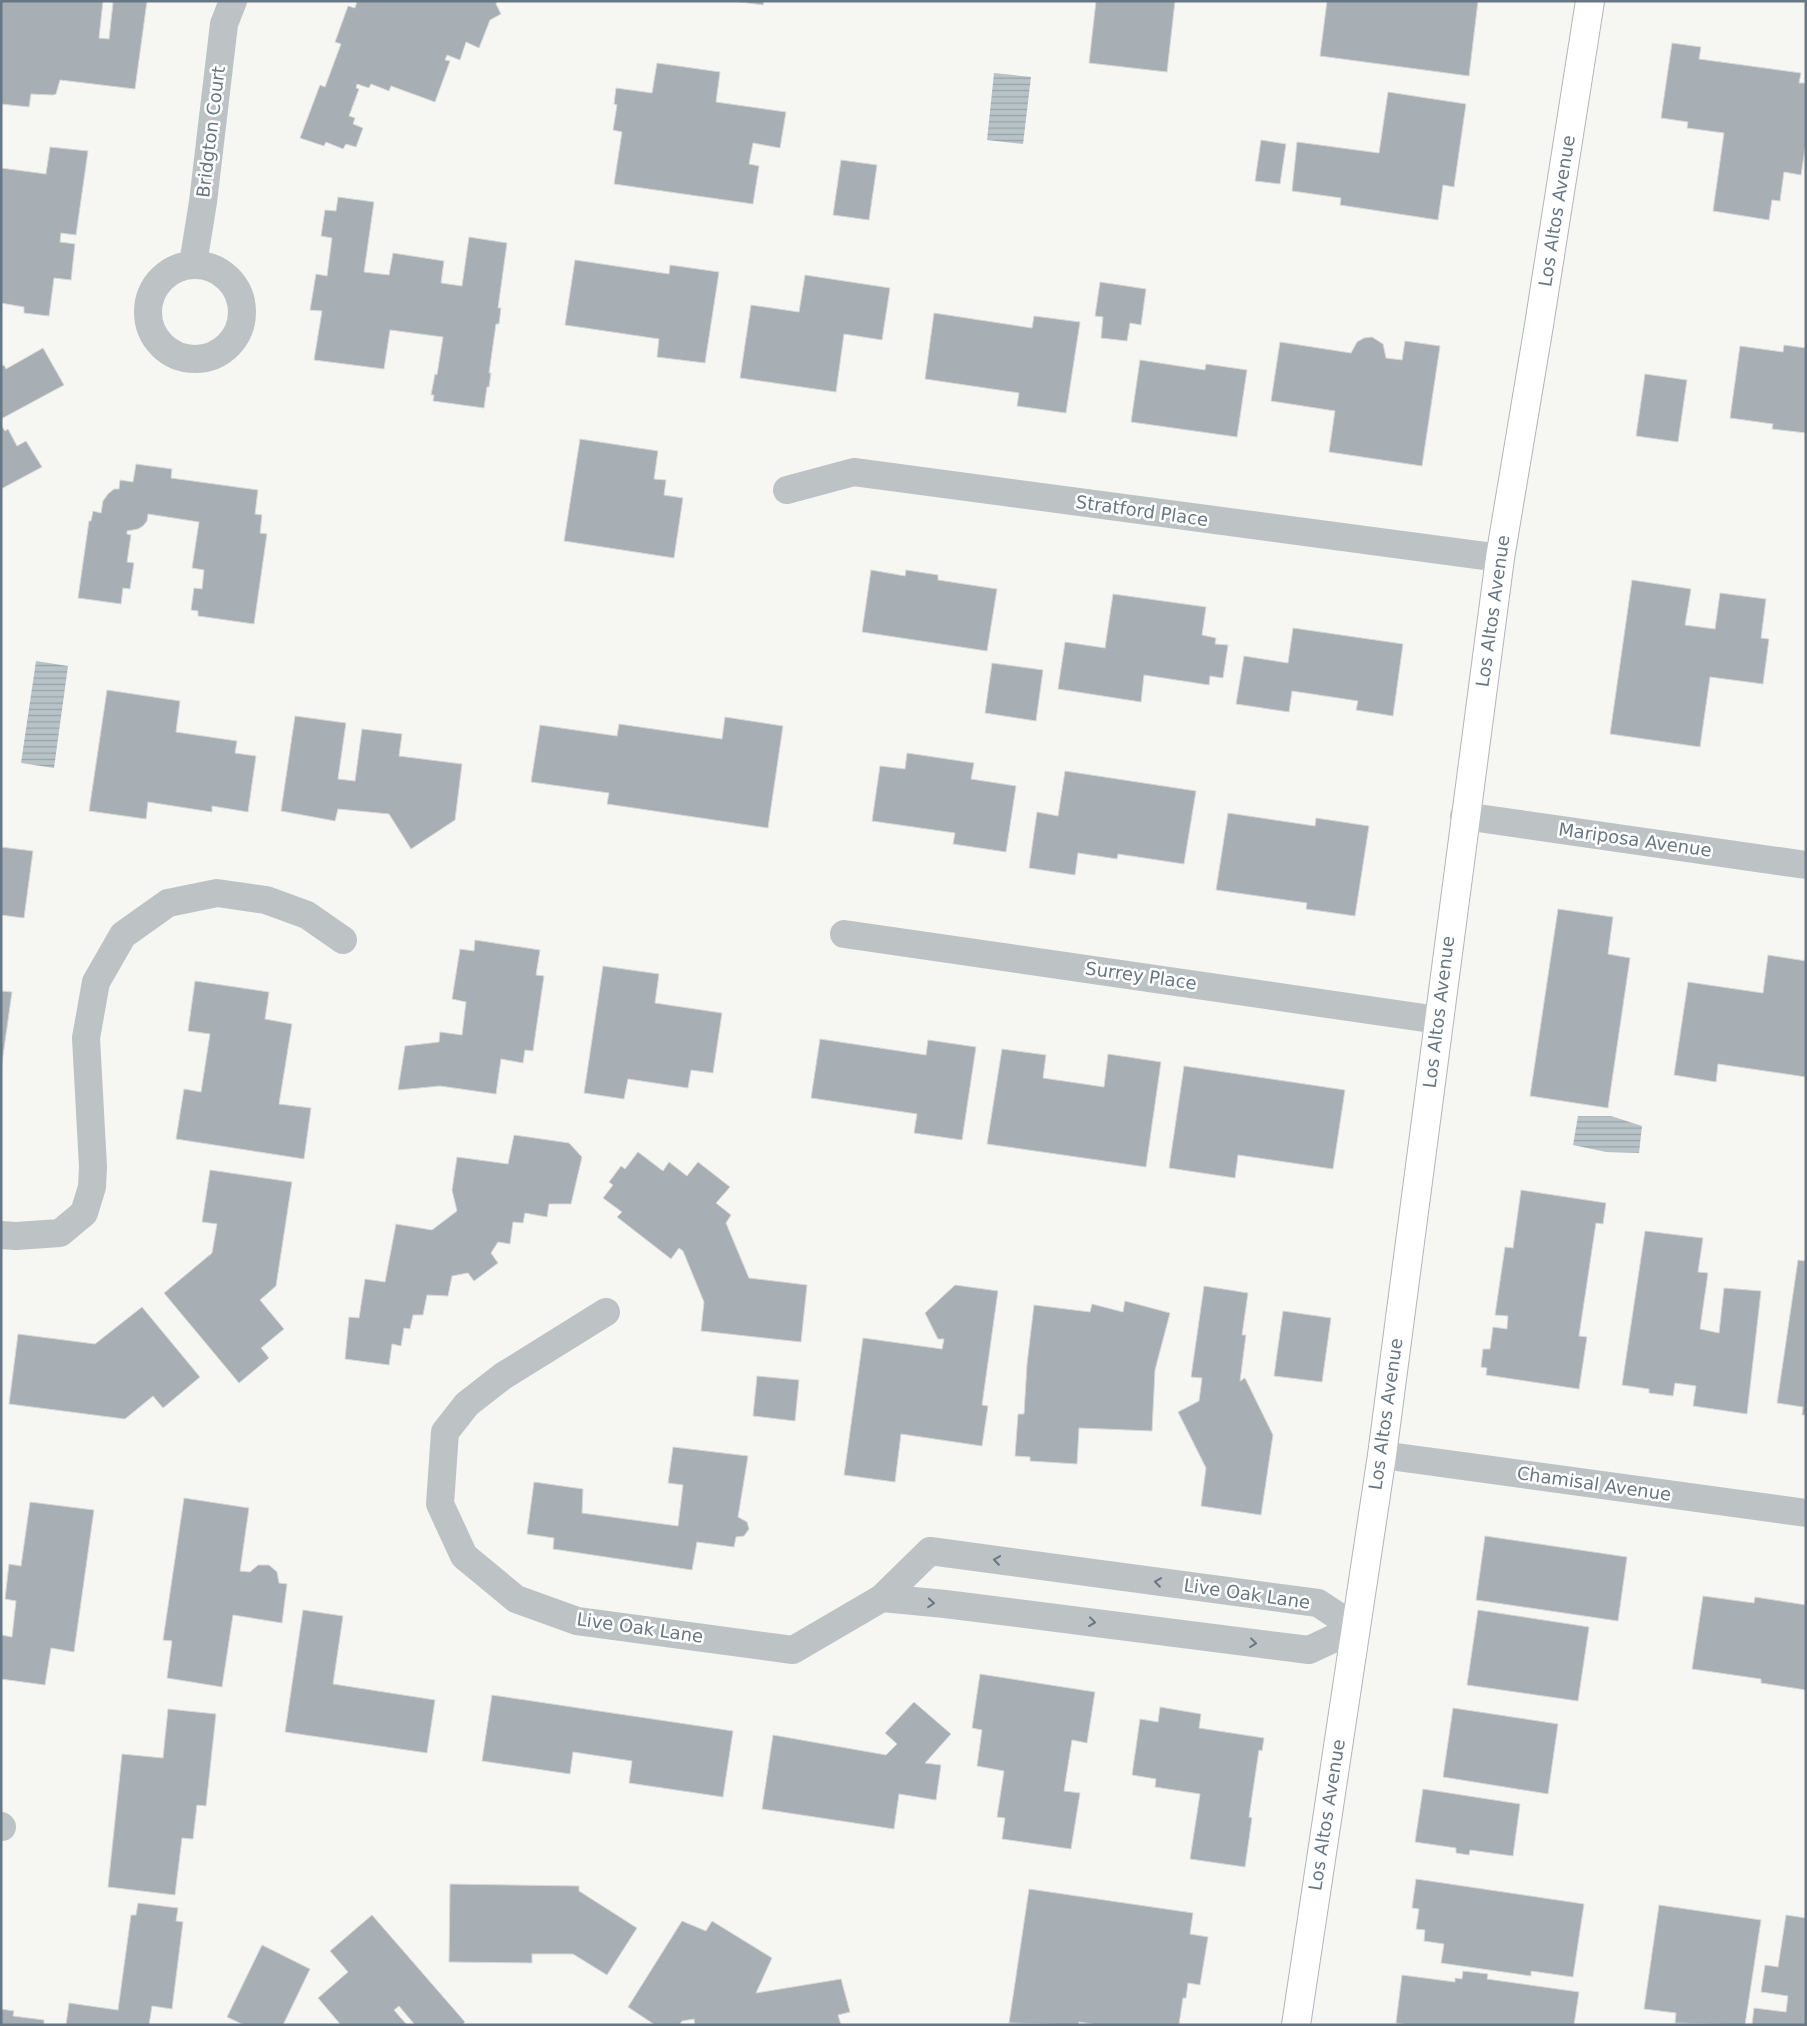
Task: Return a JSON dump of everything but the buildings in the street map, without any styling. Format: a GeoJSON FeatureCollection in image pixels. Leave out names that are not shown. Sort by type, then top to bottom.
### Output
{"type":"FeatureCollection","features":[{"type":"Feature","properties":{"kind":"street","name":"Bridgton Court"},"geometry":{"type":"LineString","coordinates":[[193,264],[203,202],[224,24],[233,1]]}},
{"type":"Feature","properties":{"kind":"street","name":"Los Altos Avenue"},"geometry":{"type":"LineString","coordinates":[[1296,2025],[1382,1455],[1464,816],[1500,558],[1590,1]]}},
{"type":"Feature","properties":{"kind":"street","name":"Stratford Place"},"geometry":{"type":"LineString","coordinates":[[787,490],[854,472],[1500,558]]}},
{"type":"Feature","properties":{"kind":"street","name":"Mariposa Avenue"},"geometry":{"type":"LineString","coordinates":[[1464,816],[1806,865]]}},
{"type":"Feature","properties":{"kind":"street"},"geometry":{"type":"LineString","coordinates":[[1,1235],[16,1236],[60,1233],[84,1213],[92,1187],[93,1167],[86,1038],[96,982],[124,935],[168,903],[217,894],[266,900],[307,915],[343,940]]}},
{"type":"Feature","properties":{"kind":"street","name":"Surrey Place"},"geometry":{"type":"LineString","coordinates":[[844,934],[1438,1020]]}},
{"type":"Feature","properties":{"kind":"street","name":"Live Oak Lane"},"geometry":{"type":"LineString","coordinates":[[606,1312],[503,1376],[467,1404],[445,1432],[440,1504],[464,1556],[516,1599],[577,1621],[793,1650],[882,1598],[930,1551],[1318,1603],[1356,1628]]}},
{"type":"Feature","properties":{"kind":"street","name":"Chamisal Avenue"},"geometry":{"type":"LineString","coordinates":[[1382,1455],[1806,1513]]}},
{"type":"Feature","properties":{"kind":"street"},"geometry":{"type":"LineString","coordinates":[[882,1598],[954,1605],[1309,1650],[1356,1628]]}},
{"type":"Feature","properties":{"kind":"shaded area"},"geometry":{"type":"Polygon","coordinates":[[[994,73],[1031,77],[1023,144],[987,140],[994,73]]]}},
{"type":"Feature","properties":{"kind":"shaded area"},"geometry":{"type":"Polygon","coordinates":[[[36,661],[68,666],[54,768],[21,763],[36,661]]]}},
{"type":"Feature","properties":{"kind":"shaded area"},"geometry":{"type":"Polygon","coordinates":[[[1578,1116],[1611,1116],[1642,1126],[1639,1153],[1606,1152],[1573,1145],[1578,1116]]]}}]}
